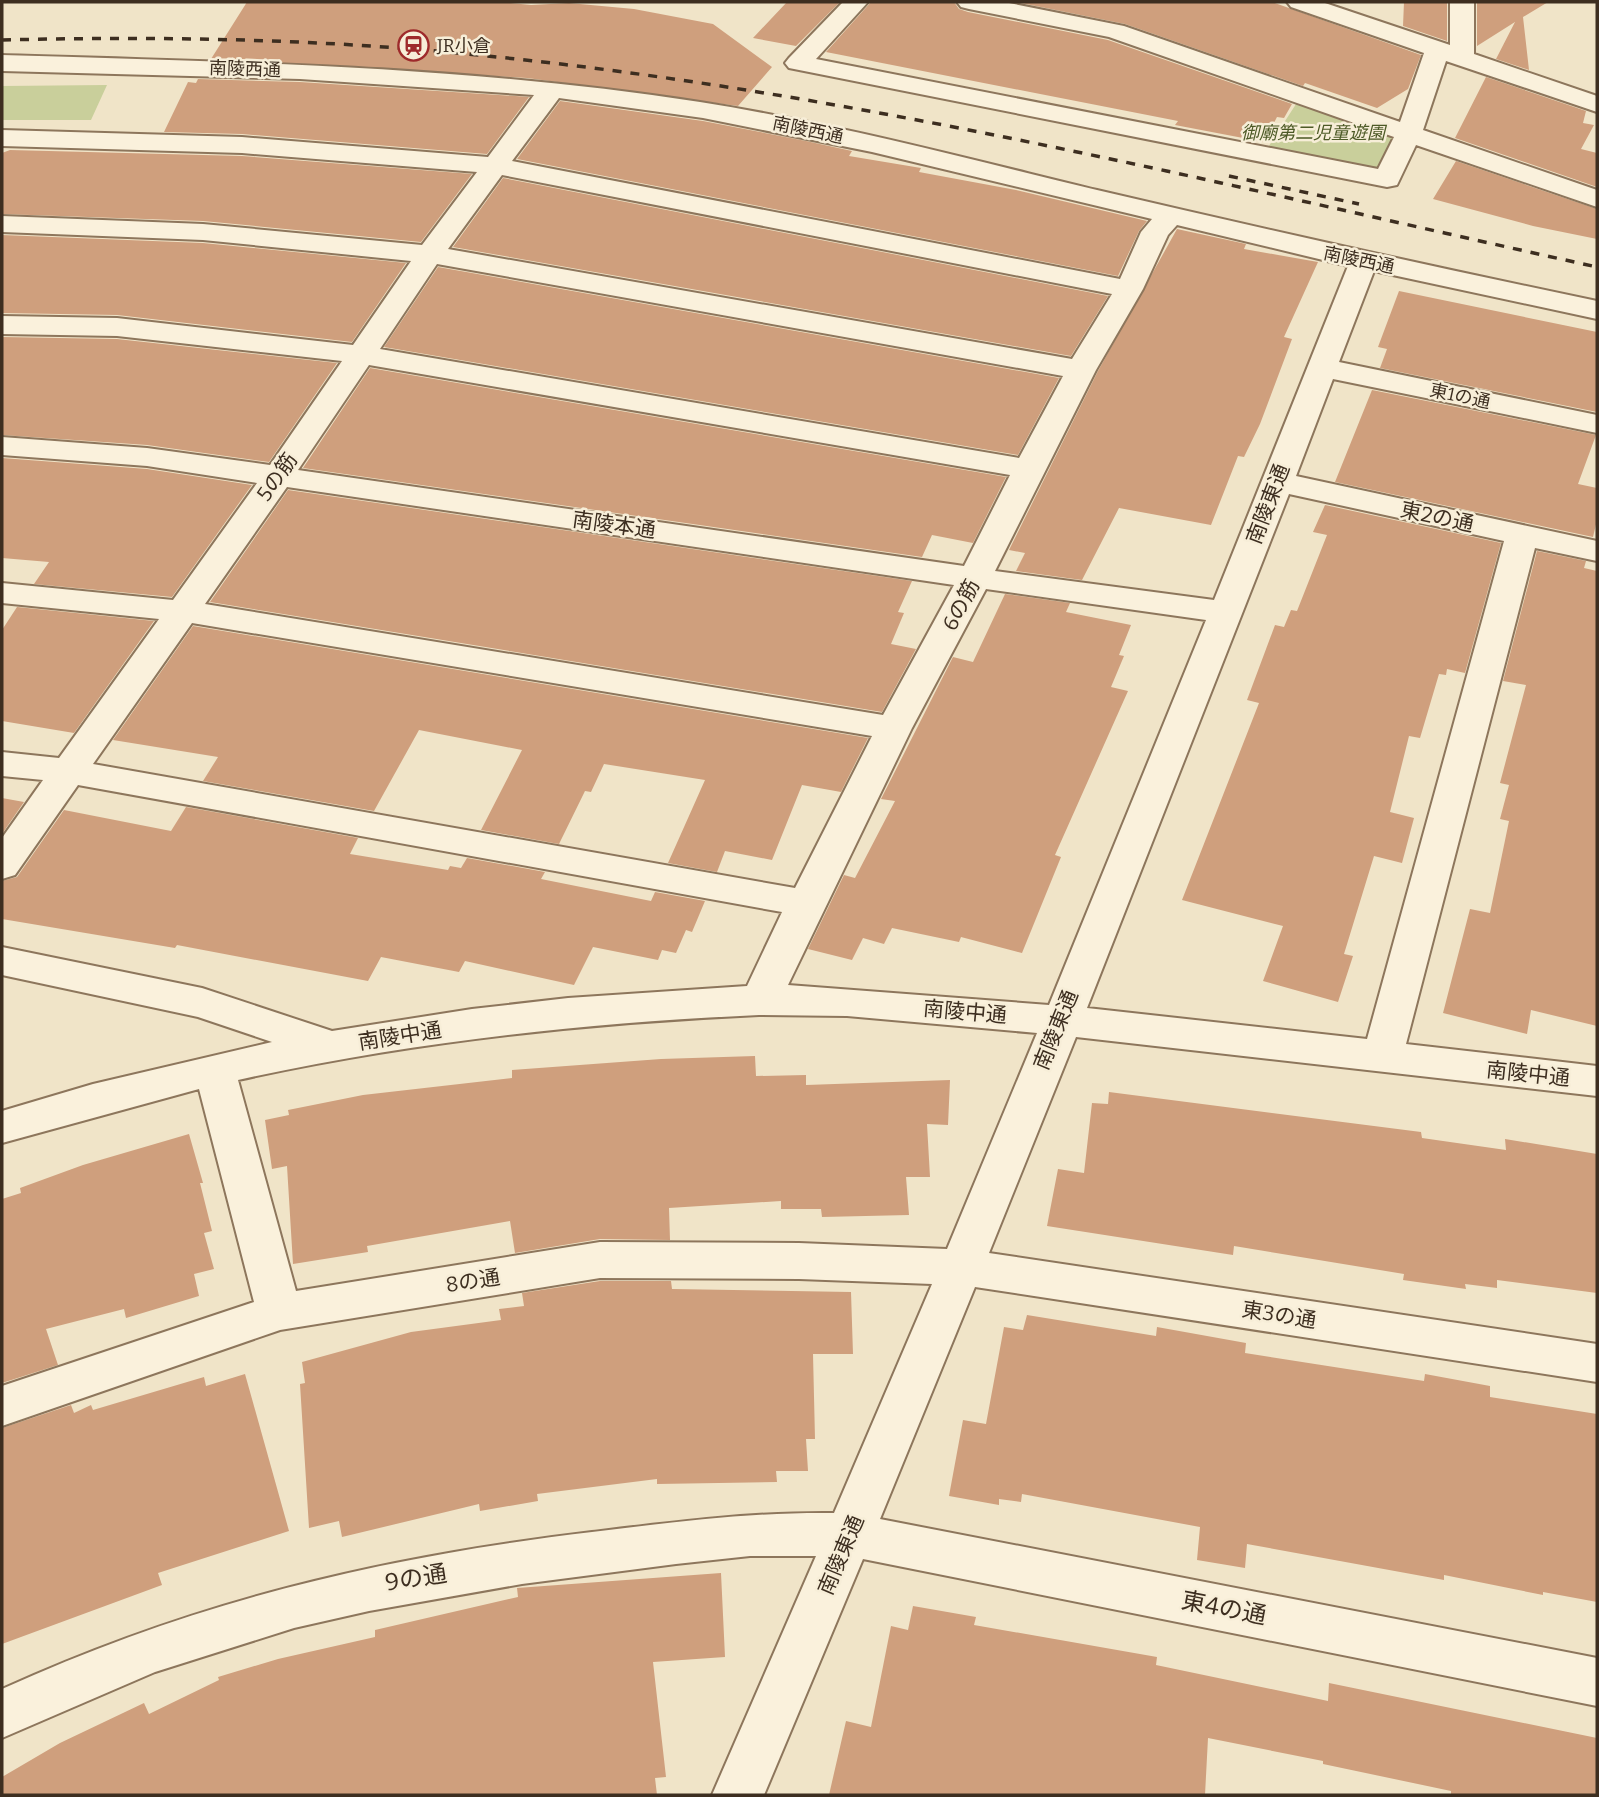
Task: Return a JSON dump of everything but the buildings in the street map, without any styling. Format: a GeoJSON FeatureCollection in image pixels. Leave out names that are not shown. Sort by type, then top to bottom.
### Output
{"type":"FeatureCollection","features":[{"type":"Feature","properties":{"kind":"street"},"geometry":{"type":"LineString","coordinates":[[856,2],[798,63],[1387,179],[1450,54],[1462,2]]}},
{"type":"Feature","properties":{"kind":"street"},"geometry":{"type":"LineString","coordinates":[[968,2],[1000,5],[1115,31],[1597,199]]}},
{"type":"Feature","properties":{"kind":"street"},"geometry":{"type":"LineString","coordinates":[[1299,2],[1347,10],[1450,54],[1597,104]]}},
{"type":"Feature","properties":{"kind":"street","name":"南陵西通"},"geometry":{"type":"LineString","coordinates":[[2,63],[230,68],[552,89],[788,125],[1364,261],[1597,310]]}},
{"type":"Feature","properties":{"kind":"street","name":"5の筋"},"geometry":{"type":"LineString","coordinates":[[2,866],[363,355],[430,254],[552,89]]}},
{"type":"Feature","properties":{"kind":"street"},"geometry":{"type":"LineString","coordinates":[[2,138],[242,145],[495,166],[1129,289]]}},
{"type":"Feature","properties":{"kind":"street","name":"6の筋"},"geometry":{"type":"LineString","coordinates":[[761,999],[894,728],[975,578],[1028,469],[1081,370],[1129,289],[1155,232],[1170,216]]}},
{"type":"Feature","properties":{"kind":"street"},"geometry":{"type":"LineString","coordinates":[[2,225],[203,232],[430,254],[1081,370]]}},
{"type":"Feature","properties":{"kind":"street","name":"南陵東通"},"geometry":{"type":"LineString","coordinates":[[738,1795],[961,1267],[1226,612],[1364,261]]}},
{"type":"Feature","properties":{"kind":"street"},"geometry":{"type":"LineString","coordinates":[[2,325],[117,327],[363,355],[1028,469]]}},
{"type":"Feature","properties":{"kind":"street","name":"東1の通"},"geometry":{"type":"LineString","coordinates":[[1323,368],[1597,424]]}},
{"type":"Feature","properties":{"kind":"street","name":"南陵本通"},"geometry":{"type":"LineString","coordinates":[[2,446],[147,457],[1226,612]]}},
{"type":"Feature","properties":{"kind":"street","name":"東2の通"},"geometry":{"type":"LineString","coordinates":[[1277,482],[1597,551]]}},
{"type":"Feature","properties":{"kind":"street"},"geometry":{"type":"LineString","coordinates":[[1382,1059],[1522,536]]}},
{"type":"Feature","properties":{"kind":"street"},"geometry":{"type":"LineString","coordinates":[[2,593],[182,611],[894,728]]}},
{"type":"Feature","properties":{"kind":"street"},"geometry":{"type":"LineString","coordinates":[[2,764],[67,771],[806,903]]}},
{"type":"Feature","properties":{"kind":"street","name":"南陵中通"},"geometry":{"type":"LineString","coordinates":[[2,961],[202,1003],[332,1046]]}},
{"type":"Feature","properties":{"kind":"street","name":"南陵中通"},"geometry":{"type":"LineString","coordinates":[[2,1127],[214,1069],[332,1046],[524,1017],[761,999],[1060,1020],[1597,1082]]}},
{"type":"Feature","properties":{"kind":"street"},"geometry":{"type":"LineString","coordinates":[[214,1069],[279,1312]]}},
{"type":"Feature","properties":{"kind":"street","name":"8の通"},"geometry":{"type":"LineString","coordinates":[[2,1406],[279,1312],[600,1260],[799,1261],[961,1267]]}},
{"type":"Feature","properties":{"kind":"street","name":"東3の通"},"geometry":{"type":"LineString","coordinates":[[961,1267],[1597,1363]]}},
{"type":"Feature","properties":{"kind":"street","name":"9の通"},"geometry":{"type":"LineString","coordinates":[[2,1714],[155,1647],[264,1612],[375,1585],[544,1558],[751,1535],[850,1535]]}},
{"type":"Feature","properties":{"kind":"street","name":"東4の通"},"geometry":{"type":"LineString","coordinates":[[850,1535],[1597,1682]]}},
{"type":"Feature","properties":{"kind":"green space"},"geometry":{"type":"Polygon","coordinates":[[[107,85],[91,120],[2,120],[2,86],[107,85]]]}},
{"type":"Feature","properties":{"kind":"green space","name":"御廟第二児童遊園"},"geometry":{"type":"Polygon","coordinates":[[[1298,101],[1399,136],[1385,173],[1267,149],[1298,101]]]}},
{"type":"Feature","properties":{"kind":"railway"},"geometry":{"type":"LineString","coordinates":[[2,40],[188,39],[373,46],[497,57],[636,74],[774,95],[1050,146],[1597,267]]}},
{"type":"Feature","properties":{"kind":"railway"},"geometry":{"type":"LineString","coordinates":[[1229,176],[1359,204]]}},
{"type":"Feature","properties":{"kind":"place","name":"JR小倉"},"geometry":{"type":"Point","coordinates":[414,46]}}]}
